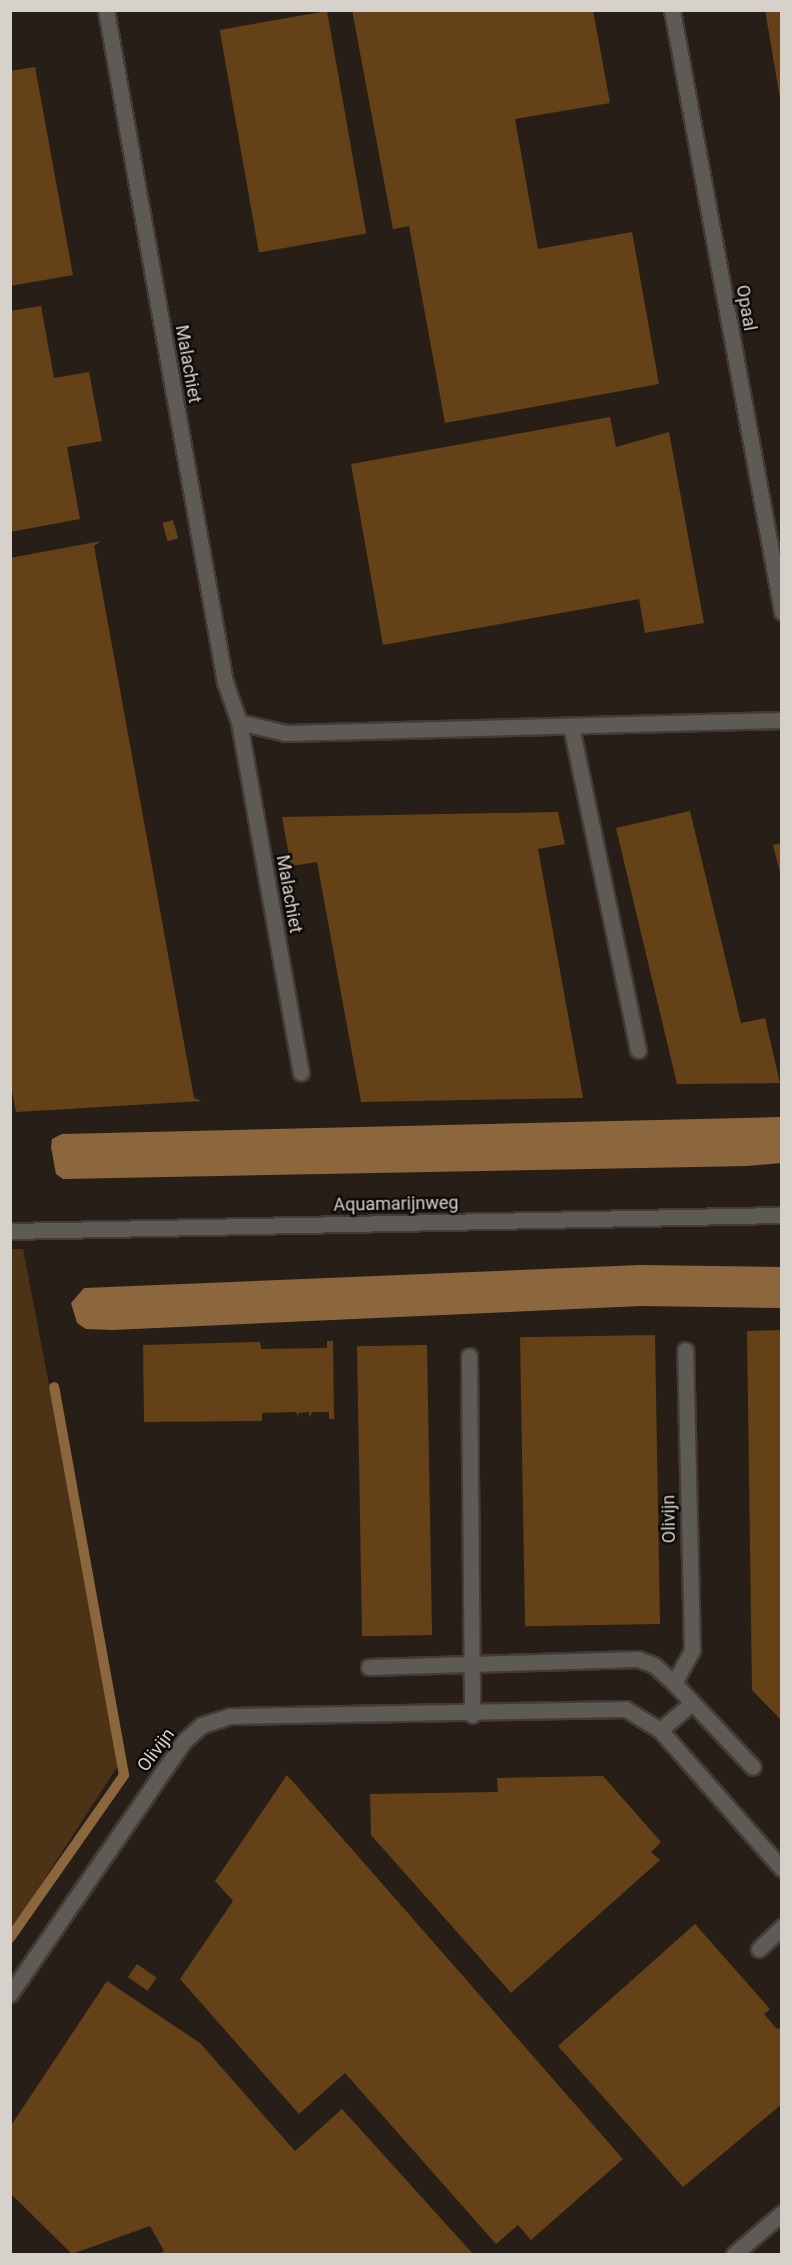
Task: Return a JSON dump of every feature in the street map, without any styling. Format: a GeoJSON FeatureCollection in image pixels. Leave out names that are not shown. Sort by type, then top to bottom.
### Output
{"type":"FeatureCollection","features":[{"type":"Feature","properties":{"kind":"street","name":"Malachiet"},"geometry":{"type":"LineString","coordinates":[[106,10],[225,682],[239,722],[301,1072]]}},
{"type":"Feature","properties":{"kind":"street","name":"Opaal"},"geometry":{"type":"LineString","coordinates":[[672,10],[782,612]]}},
{"type":"Feature","properties":{"kind":"street"},"geometry":{"type":"LineString","coordinates":[[239,722],[285,733],[782,720]]}},
{"type":"Feature","properties":{"kind":"street"},"geometry":{"type":"LineString","coordinates":[[571,726],[638,1050]]}},
{"type":"Feature","properties":{"kind":"street","name":"Aquamarijnweg"},"geometry":{"type":"LineString","coordinates":[[10,1231],[782,1215]]}},
{"type":"Feature","properties":{"kind":"street","name":"Olivijn"},"geometry":{"type":"LineString","coordinates":[[674,1683],[692,1650],[685,1350]]}},
{"type":"Feature","properties":{"kind":"street"},"geometry":{"type":"LineString","coordinates":[[469,1356],[472,1715]]}},
{"type":"Feature","properties":{"kind":"street"},"geometry":{"type":"LineString","coordinates":[[369,1667],[638,1659],[654,1665],[674,1683],[753,1767]]}},
{"type":"Feature","properties":{"kind":"street"},"geometry":{"type":"LineString","coordinates":[[660,1730],[692,1702]]}},
{"type":"Feature","properties":{"kind":"street","name":"Olivijn"},"geometry":{"type":"LineString","coordinates":[[10,1994],[184,1741],[202,1725],[230,1716],[472,1715],[626,1709],[660,1730],[782,1869]]}},
{"type":"Feature","properties":{"kind":"street"},"geometry":{"type":"LineString","coordinates":[[759,1948],[782,1927]]}},
{"type":"Feature","properties":{"kind":"street"},"geometry":{"type":"LineString","coordinates":[[734,2254],[782,2212]]}},
{"type":"Feature","properties":{"kind":"shaded area"},"geometry":{"type":"Polygon","coordinates":[[[781,1117],[781,1163],[747,1166],[63,1179],[56,1174],[51,1147],[52,1139],[62,1134],[781,1117]]]}},
{"type":"Feature","properties":{"kind":"shaded area"},"geometry":{"type":"Polygon","coordinates":[[[11,1249],[23,1249],[121,1761],[11,1931],[11,1249]]]}},
{"type":"Feature","properties":{"kind":"shaded area"},"geometry":{"type":"Polygon","coordinates":[[[640,1265],[781,1267],[781,1308],[641,1306],[112,1330],[86,1329],[77,1323],[71,1303],[84,1288],[640,1265]]]}},
{"type":"Feature","properties":{"kind":"building"},"geometry":{"type":"Polygon","coordinates":[[[352,10],[593,10],[610,103],[515,119],[538,249],[632,232],[659,384],[445,423],[409,226],[393,229],[352,10]]]}},
{"type":"Feature","properties":{"kind":"building"},"geometry":{"type":"Polygon","coordinates":[[[765,10],[782,10],[782,98],[780,98],[765,10]]]}},
{"type":"Feature","properties":{"kind":"building"},"geometry":{"type":"Polygon","coordinates":[[[327,11],[366,234],[259,252],[220,30],[327,11]]]}},
{"type":"Feature","properties":{"kind":"building"},"geometry":{"type":"Polygon","coordinates":[[[35,67],[73,275],[10,286],[10,71],[35,67]]]}},
{"type":"Feature","properties":{"kind":"building"},"geometry":{"type":"Polygon","coordinates":[[[41,306],[54,378],[89,372],[102,441],[67,447],[80,519],[10,532],[10,311],[41,306]]]}},
{"type":"Feature","properties":{"kind":"building"},"geometry":{"type":"Polygon","coordinates":[[[610,417],[616,447],[669,432],[704,623],[645,633],[639,599],[383,645],[351,464],[610,417]]]}},
{"type":"Feature","properties":{"kind":"building"},"geometry":{"type":"Polygon","coordinates":[[[173,520],[178,538],[168,541],[162,523],[173,520]]]}},
{"type":"Feature","properties":{"kind":"building"},"geometry":{"type":"Polygon","coordinates":[[[101,541],[94,546],[194,1098],[202,1101],[16,1112],[10,1081],[10,558],[101,541]]]}},
{"type":"Feature","properties":{"kind":"building"},"geometry":{"type":"Polygon","coordinates":[[[690,811],[741,1023],[765,1018],[780,1083],[677,1084],[616,828],[690,811]]]}},
{"type":"Feature","properties":{"kind":"building"},"geometry":{"type":"Polygon","coordinates":[[[558,812],[565,844],[538,849],[583,1098],[361,1102],[317,862],[291,866],[282,817],[558,812]]]}},
{"type":"Feature","properties":{"kind":"building"},"geometry":{"type":"Polygon","coordinates":[[[782,843],[782,876],[781,876],[773,845],[782,843]]]}},
{"type":"Feature","properties":{"kind":"building"},"geometry":{"type":"Polygon","coordinates":[[[782,1330],[782,1721],[752,1690],[747,1331],[782,1330]]]}},
{"type":"Feature","properties":{"kind":"building"},"geometry":{"type":"Polygon","coordinates":[[[655,1335],[660,1624],[525,1626],[520,1337],[655,1335]]]}},
{"type":"Feature","properties":{"kind":"building"},"geometry":{"type":"Polygon","coordinates":[[[327,1341],[333,1341],[334,1419],[329,1419],[329,1412],[312,1412],[309,1418],[309,1412],[298,1413],[299,1418],[296,1412],[262,1413],[262,1421],[144,1422],[143,1345],[260,1342],[261,1349],[327,1348],[327,1341]]]}},
{"type":"Feature","properties":{"kind":"building"},"geometry":{"type":"Polygon","coordinates":[[[427,1345],[432,1635],[362,1636],[357,1346],[427,1345]]]}},
{"type":"Feature","properties":{"kind":"building"},"geometry":{"type":"Polygon","coordinates":[[[287,1775],[623,2159],[531,2240],[518,2225],[496,2244],[345,2073],[299,2114],[180,1979],[233,1901],[215,1881],[287,1775]]]}},
{"type":"Feature","properties":{"kind":"building"},"geometry":{"type":"Polygon","coordinates":[[[603,1776],[661,1842],[651,1852],[660,1860],[511,1993],[371,1835],[370,1794],[498,1792],[497,1778],[603,1776]]]}},
{"type":"Feature","properties":{"kind":"building"},"geometry":{"type":"Polygon","coordinates":[[[695,1924],[770,2009],[764,2014],[777,2029],[782,2027],[782,2104],[683,2187],[558,2046],[695,1924]]]}},
{"type":"Feature","properties":{"kind":"building"},"geometry":{"type":"Polygon","coordinates":[[[137,1964],[157,1978],[147,1991],[128,1977],[137,1964]]]}},
{"type":"Feature","properties":{"kind":"building"},"geometry":{"type":"Polygon","coordinates":[[[107,1981],[200,2043],[295,2151],[342,2109],[473,2254],[158,2254],[164,2251],[150,2226],[72,2254],[10,2193],[10,2127],[107,1981]]]}},
{"type":"Feature","properties":{"kind":"waterway"},"geometry":{"type":"LineString","coordinates":[[10,1938],[124,1775],[54,1387]]}}]}
